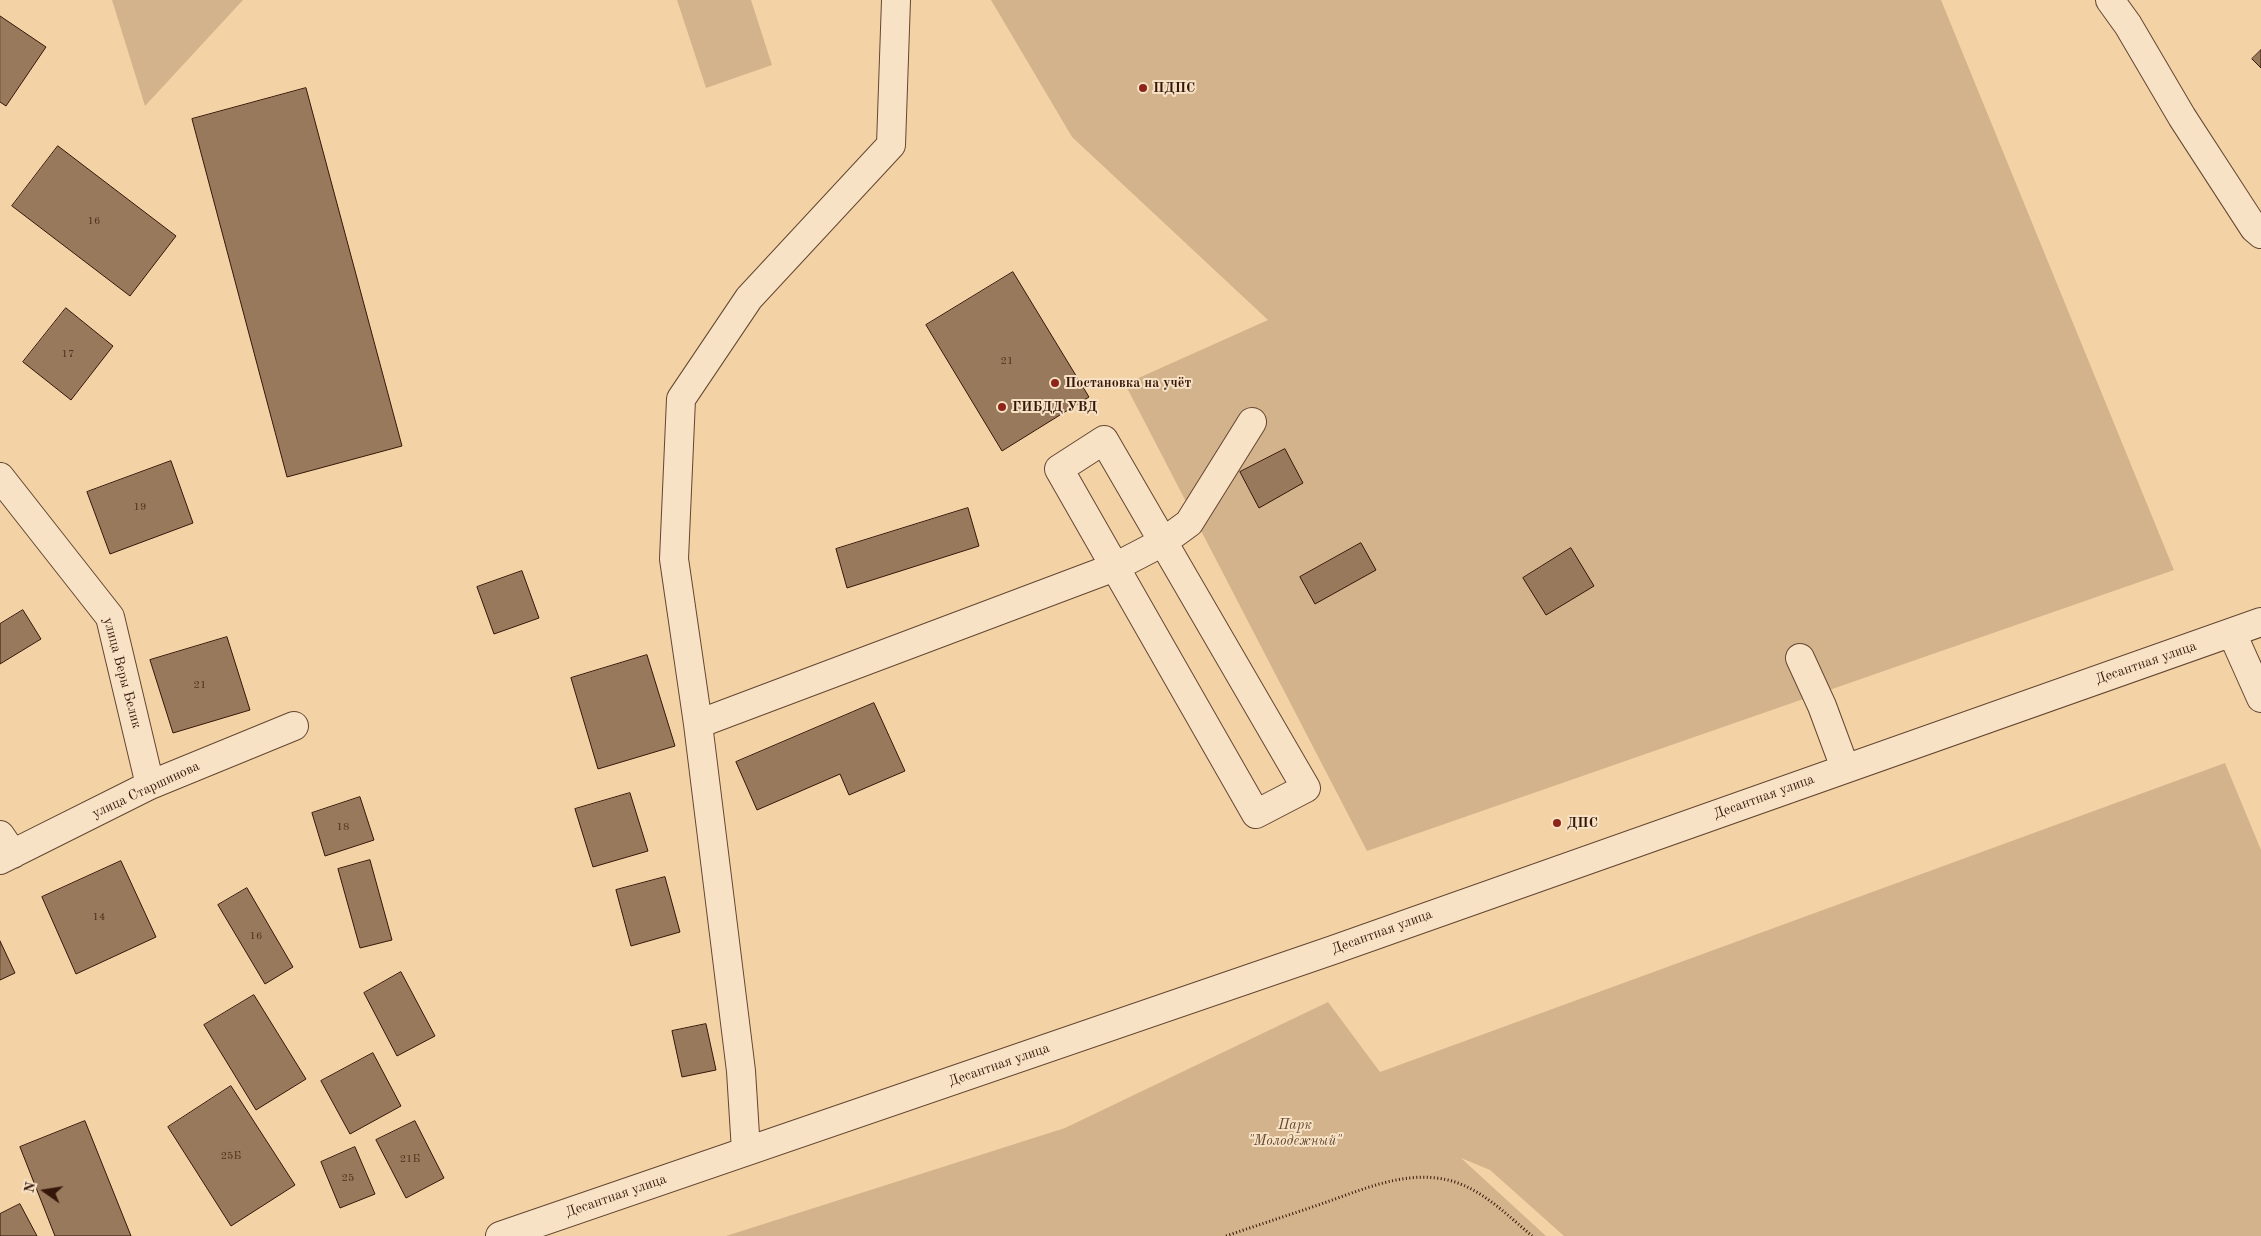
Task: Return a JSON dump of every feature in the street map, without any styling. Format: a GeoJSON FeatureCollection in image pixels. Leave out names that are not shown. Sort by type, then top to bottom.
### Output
{"type":"FeatureCollection","features":[{"type":"Feature","properties":{"kind":"street"},"geometry":{"type":"LineString","coordinates":[[746,1151],[741,1071],[698,724],[674,559],[681,400],[749,298],[891,145],[896,0]]}},
{"type":"Feature","properties":{"kind":"street"},"geometry":{"type":"LineString","coordinates":[[2110,0],[2128,25],[2182,117],[2254,228],[2261,234]]}},
{"type":"Feature","properties":{"kind":"street"},"geometry":{"type":"LineString","coordinates":[[698,724],[1115,567],[1163,542],[1189,523],[1252,422]]}},
{"type":"Feature","properties":{"kind":"street"},"geometry":{"type":"LineString","coordinates":[[1104,440],[1163,542],[1306,788],[1256,814],[1059,469],[1104,440]]}},
{"type":"Feature","properties":{"kind":"street","name":"улица Веры Белик"},"geometry":{"type":"LineString","coordinates":[[0,477],[110,616],[150,785]]}},
{"type":"Feature","properties":{"kind":"street","name":"Десантная улица"},"geometry":{"type":"LineString","coordinates":[[500,1236],[1333,950],[2261,622]]}},
{"type":"Feature","properties":{"kind":"street"},"geometry":{"type":"LineString","coordinates":[[2232,633],[2261,698]]}},
{"type":"Feature","properties":{"kind":"street"},"geometry":{"type":"LineString","coordinates":[[1800,658],[1822,706],[1845,768]]}},
{"type":"Feature","properties":{"kind":"street","name":"улица Старшинова"},"geometry":{"type":"LineString","coordinates":[[4,850],[150,785],[294,726]]}},
{"type":"Feature","properties":{"kind":"path"},"geometry":{"type":"LineString","coordinates":[[1226,1236],[1382,1183],[1418,1178],[1443,1179],[1467,1188],[1490,1200],[1532,1236]]}},
{"type":"Feature","properties":{"kind":"green space"},"geometry":{"type":"Polygon","coordinates":[[[112,0],[243,0],[145,106],[112,0]]]}},
{"type":"Feature","properties":{"kind":"green space"},"geometry":{"type":"Polygon","coordinates":[[[677,0],[751,0],[772,65],[706,88],[677,0]]]}},
{"type":"Feature","properties":{"kind":"green space"},"geometry":{"type":"Polygon","coordinates":[[[991,0],[1941,0],[2174,570],[1367,851],[1125,384],[1268,320],[1072,137],[991,0]]]}},
{"type":"Feature","properties":{"kind":"green space","name":"Парк \"Молодежный\""},"geometry":{"type":"Polygon","coordinates":[[[2225,763],[2261,850],[2261,1236],[1564,1236],[1490,1170],[1461,1158],[1546,1236],[726,1236],[1065,1128],[1328,1002],[1380,1072],[2225,763]]]}},
{"type":"Feature","properties":{"kind":"building"},"geometry":{"type":"Polygon","coordinates":[[[0,16],[46,47],[6,106],[0,102],[0,16]]]}},
{"type":"Feature","properties":{"kind":"building"},"geometry":{"type":"Polygon","coordinates":[[[2261,50],[2261,68],[2252,59],[2261,50]]]}},
{"type":"Feature","properties":{"kind":"building"},"geometry":{"type":"Polygon","coordinates":[[[306,88],[402,446],[287,477],[192,119],[306,88]]]}},
{"type":"Feature","properties":{"kind":"building"},"geometry":{"type":"Polygon","coordinates":[[[58,146],[176,236],[130,296],[12,206],[58,146]]]}},
{"type":"Feature","properties":{"kind":"building"},"geometry":{"type":"Polygon","coordinates":[[[1013,272],[1089,397],[1002,451],[926,325],[1013,272]]]}},
{"type":"Feature","properties":{"kind":"building"},"geometry":{"type":"Polygon","coordinates":[[[66,308],[113,346],[71,400],[23,362],[66,308]]]}},
{"type":"Feature","properties":{"kind":"building"},"geometry":{"type":"Polygon","coordinates":[[[1285,449],[1303,483],[1259,508],[1240,472],[1285,449]]]}},
{"type":"Feature","properties":{"kind":"building"},"geometry":{"type":"Polygon","coordinates":[[[171,461],[193,523],[110,554],[87,492],[171,461]]]}},
{"type":"Feature","properties":{"kind":"building"},"geometry":{"type":"Polygon","coordinates":[[[968,508],[979,546],[847,588],[836,549],[968,508]]]}},
{"type":"Feature","properties":{"kind":"building"},"geometry":{"type":"Polygon","coordinates":[[[1361,543],[1376,570],[1315,604],[1300,577],[1361,543]]]}},
{"type":"Feature","properties":{"kind":"building"},"geometry":{"type":"Polygon","coordinates":[[[1571,548],[1594,586],[1546,615],[1523,578],[1571,548]]]}},
{"type":"Feature","properties":{"kind":"building"},"geometry":{"type":"Polygon","coordinates":[[[522,571],[539,618],[494,634],[477,587],[522,571]]]}},
{"type":"Feature","properties":{"kind":"building"},"geometry":{"type":"Polygon","coordinates":[[[23,610],[41,639],[0,664],[0,624],[23,610]]]}},
{"type":"Feature","properties":{"kind":"building"},"geometry":{"type":"Polygon","coordinates":[[[227,637],[250,710],[173,733],[150,660],[227,637]]]}},
{"type":"Feature","properties":{"kind":"building"},"geometry":{"type":"Polygon","coordinates":[[[647,655],[675,746],[598,769],[571,678],[647,655]]]}},
{"type":"Feature","properties":{"kind":"building"},"geometry":{"type":"Polygon","coordinates":[[[874,703],[905,771],[849,795],[840,774],[757,810],[736,762],[874,703]]]}},
{"type":"Feature","properties":{"kind":"building"},"geometry":{"type":"Polygon","coordinates":[[[630,793],[648,851],[593,867],[575,809],[630,793]]]}},
{"type":"Feature","properties":{"kind":"building"},"geometry":{"type":"Polygon","coordinates":[[[360,797],[374,840],[325,856],[312,813],[360,797]]]}},
{"type":"Feature","properties":{"kind":"building"},"geometry":{"type":"Polygon","coordinates":[[[370,860],[392,940],[360,948],[338,869],[370,860]]]}},
{"type":"Feature","properties":{"kind":"building"},"geometry":{"type":"Polygon","coordinates":[[[121,861],[156,937],[76,974],[42,897],[121,861]]]}},
{"type":"Feature","properties":{"kind":"building"},"geometry":{"type":"Polygon","coordinates":[[[665,877],[680,932],[631,946],[616,890],[665,877]]]}},
{"type":"Feature","properties":{"kind":"building"},"geometry":{"type":"Polygon","coordinates":[[[247,888],[293,967],[265,984],[218,905],[247,888]]]}},
{"type":"Feature","properties":{"kind":"building"},"geometry":{"type":"Polygon","coordinates":[[[0,941],[15,973],[0,980],[0,941]]]}},
{"type":"Feature","properties":{"kind":"building"},"geometry":{"type":"Polygon","coordinates":[[[401,972],[435,1036],[397,1056],[364,993],[401,972]]]}},
{"type":"Feature","properties":{"kind":"building"},"geometry":{"type":"Polygon","coordinates":[[[254,995],[306,1079],[256,1110],[204,1025],[254,995]]]}},
{"type":"Feature","properties":{"kind":"building"},"geometry":{"type":"Polygon","coordinates":[[[706,1024],[716,1070],[682,1077],[672,1031],[706,1024]]]}},
{"type":"Feature","properties":{"kind":"building"},"geometry":{"type":"Polygon","coordinates":[[[373,1053],[401,1106],[350,1134],[321,1081],[373,1053]]]}},
{"type":"Feature","properties":{"kind":"building"},"geometry":{"type":"Polygon","coordinates":[[[231,1086],[295,1185],[231,1226],[168,1127],[231,1086]]]}},
{"type":"Feature","properties":{"kind":"building"},"geometry":{"type":"Polygon","coordinates":[[[85,1121],[131,1236],[55,1236],[20,1147],[85,1121]]]}},
{"type":"Feature","properties":{"kind":"building"},"geometry":{"type":"Polygon","coordinates":[[[415,1121],[444,1178],[406,1198],[376,1140],[415,1121]]]}},
{"type":"Feature","properties":{"kind":"building"},"geometry":{"type":"Polygon","coordinates":[[[355,1147],[375,1194],[340,1208],[321,1162],[355,1147]]]}},
{"type":"Feature","properties":{"kind":"building"},"geometry":{"type":"Polygon","coordinates":[[[20,1204],[37,1236],[0,1236],[0,1214],[20,1204]]]}},
{"type":"Feature","properties":{"kind":"place","name":"ПДПС"},"geometry":{"type":"Point","coordinates":[1143,88]}},
{"type":"Feature","properties":{"kind":"place","name":"Постановка на учёт"},"geometry":{"type":"Point","coordinates":[1055,383]}},
{"type":"Feature","properties":{"kind":"place","name":"ГИБДД УВД"},"geometry":{"type":"Point","coordinates":[1002,407]}},
{"type":"Feature","properties":{"kind":"place","name":"ДПС"},"geometry":{"type":"Point","coordinates":[1557,823]}}]}
